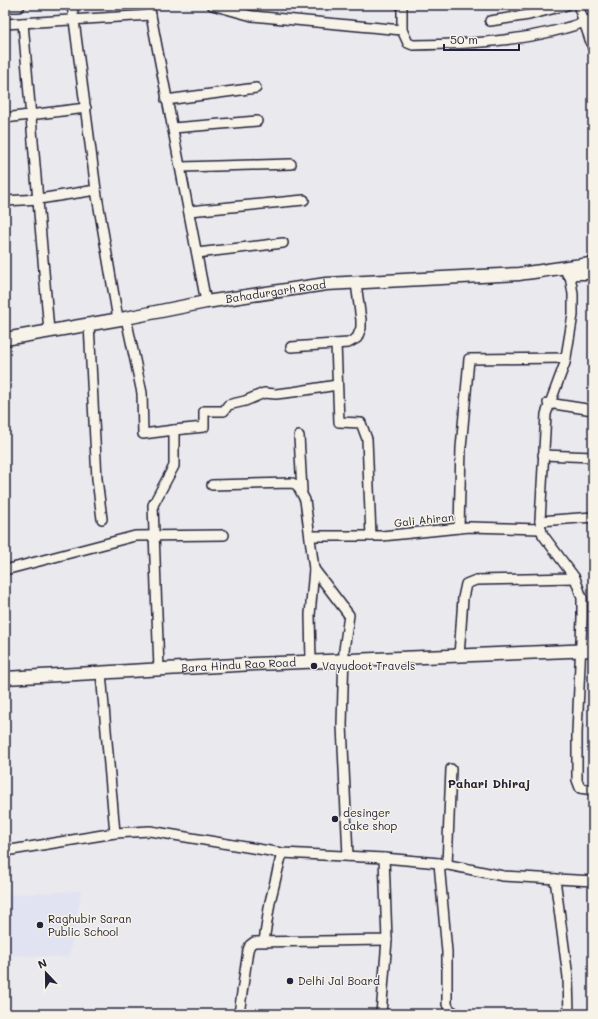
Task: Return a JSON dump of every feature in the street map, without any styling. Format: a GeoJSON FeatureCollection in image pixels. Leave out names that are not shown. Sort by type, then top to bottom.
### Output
{"type":"FeatureCollection","features":[{"type":"Feature","properties":{"kind":"main road"},"geometry":{"type":"LineString","coordinates":[[5,5],[18,5]]}},
{"type":"Feature","properties":{"kind":"street"},"geometry":{"type":"LineString","coordinates":[[72,5],[96,190],[122,319],[142,393],[143,434],[204,427],[204,411],[224,411],[228,405],[246,401],[264,393],[287,393],[337,384]]}},
{"type":"Feature","properties":{"kind":"street"},"geometry":{"type":"LineString","coordinates":[[150,5],[166,100],[181,167],[206,302]]}},
{"type":"Feature","properties":{"kind":"street"},"geometry":{"type":"LineString","coordinates":[[212,5],[252,16],[402,30]]}},
{"type":"Feature","properties":{"kind":"street"},"geometry":{"type":"LineString","coordinates":[[402,5],[402,30],[406,42],[410,45],[498,42],[535,35],[584,23],[593,19]]}},
{"type":"Feature","properties":{"kind":"street"},"geometry":{"type":"LineString","coordinates":[[490,21],[529,15],[567,5]]}},
{"type":"Feature","properties":{"kind":"street"},"geometry":{"type":"LineString","coordinates":[[578,5],[593,48]]}},
{"type":"Feature","properties":{"kind":"street"},"geometry":{"type":"LineString","coordinates":[[5,24],[151,15]]}},
{"type":"Feature","properties":{"kind":"street"},"geometry":{"type":"LineString","coordinates":[[23,23],[30,116],[39,198],[49,331]]}},
{"type":"Feature","properties":{"kind":"street"},"geometry":{"type":"LineString","coordinates":[[166,100],[256,88]]}},
{"type":"Feature","properties":{"kind":"street"},"geometry":{"type":"LineString","coordinates":[[5,118],[86,108]]}},
{"type":"Feature","properties":{"kind":"street"},"geometry":{"type":"LineString","coordinates":[[173,128],[257,122]]}},
{"type":"Feature","properties":{"kind":"street"},"geometry":{"type":"LineString","coordinates":[[181,167],[291,164]]}},
{"type":"Feature","properties":{"kind":"street"},"geometry":{"type":"LineString","coordinates":[[5,201],[96,190]]}},
{"type":"Feature","properties":{"kind":"street"},"geometry":{"type":"LineString","coordinates":[[189,211],[304,200]]}},
{"type":"Feature","properties":{"kind":"street"},"geometry":{"type":"LineString","coordinates":[[197,253],[282,243]]}},
{"type":"Feature","properties":{"kind":"street","name":"Bahadurgarh Road"},"geometry":{"type":"LineString","coordinates":[[569,270],[593,264]]}},
{"type":"Feature","properties":{"kind":"street","name":"Bahadurgarh Road"},"geometry":{"type":"LineString","coordinates":[[5,339],[122,319],[206,302],[326,284],[519,274],[551,270],[569,270],[593,273]]}},
{"type":"Feature","properties":{"kind":"street"},"geometry":{"type":"LineString","coordinates":[[569,270],[573,294],[573,314],[562,374],[548,403],[544,425],[540,525],[575,578],[582,598],[577,733],[578,780],[580,788],[593,790]]}},
{"type":"Feature","properties":{"kind":"street"},"geometry":{"type":"LineString","coordinates":[[291,347],[336,344],[352,341],[360,334],[361,320],[356,283]]}},
{"type":"Feature","properties":{"kind":"street"},"geometry":{"type":"LineString","coordinates":[[89,324],[97,479],[102,519]]}},
{"type":"Feature","properties":{"kind":"street"},"geometry":{"type":"LineString","coordinates":[[336,344],[339,422],[361,424],[366,439],[370,536]]}},
{"type":"Feature","properties":{"kind":"street"},"geometry":{"type":"LineString","coordinates":[[459,528],[461,448],[469,359],[566,358]]}},
{"type":"Feature","properties":{"kind":"street"},"geometry":{"type":"LineString","coordinates":[[548,403],[593,410]]}},
{"type":"Feature","properties":{"kind":"street"},"geometry":{"type":"LineString","coordinates":[[159,669],[153,505],[174,466],[174,430]]}},
{"type":"Feature","properties":{"kind":"street"},"geometry":{"type":"LineString","coordinates":[[299,436],[302,491],[305,500],[314,569],[310,615],[310,662]]}},
{"type":"Feature","properties":{"kind":"street"},"geometry":{"type":"LineString","coordinates":[[543,455],[593,457]]}},
{"type":"Feature","properties":{"kind":"street"},"geometry":{"type":"LineString","coordinates":[[212,485],[292,483],[297,485],[302,491]]}},
{"type":"Feature","properties":{"kind":"street","name":"Gali Ahiran"},"geometry":{"type":"LineString","coordinates":[[310,536],[370,536],[459,528],[540,525],[593,517]]}},
{"type":"Feature","properties":{"kind":"street"},"geometry":{"type":"LineString","coordinates":[[5,570],[121,538],[154,535],[224,535]]}},
{"type":"Feature","properties":{"kind":"street"},"geometry":{"type":"LineString","coordinates":[[314,569],[349,615],[344,660],[342,725],[348,856]]}},
{"type":"Feature","properties":{"kind":"street"},"geometry":{"type":"LineString","coordinates":[[459,656],[462,598],[466,584],[476,580],[575,578]]}},
{"type":"Feature","properties":{"kind":"street","name":"Bara Hindu Rao Road"},"geometry":{"type":"LineString","coordinates":[[5,678],[344,660],[593,650]]}},
{"type":"Feature","properties":{"kind":"street"},"geometry":{"type":"LineString","coordinates":[[101,673],[115,833]]}},
{"type":"Feature","properties":{"kind":"street"},"geometry":{"type":"LineString","coordinates":[[451,769],[443,864],[447,952],[447,1004],[449,1009],[457,1014]]}},
{"type":"Feature","properties":{"kind":"street"},"geometry":{"type":"LineString","coordinates":[[5,851],[115,833],[150,831],[282,853],[384,858],[443,864],[503,876],[593,881]]}},
{"type":"Feature","properties":{"kind":"street"},"geometry":{"type":"LineString","coordinates":[[264,941],[270,902],[282,853]]}},
{"type":"Feature","properties":{"kind":"street"},"geometry":{"type":"LineString","coordinates":[[381,1014],[387,940],[384,858]]}},
{"type":"Feature","properties":{"kind":"street"},"geometry":{"type":"LineString","coordinates":[[555,879],[568,977],[569,1014]]}},
{"type":"Feature","properties":{"kind":"street"},"geometry":{"type":"LineString","coordinates":[[240,1014],[250,944],[264,941],[387,940]]}},
{"type":"Feature","properties":{"kind":"shaded area","name":"Raghubir Saran Public School"},"geometry":{"type":"Polygon","coordinates":[[[81,891],[69,957],[5,955],[5,895],[81,891]]]}},
{"type":"Feature","properties":{"kind":"place","name":"Vayudoot Travels"},"geometry":{"type":"Point","coordinates":[314,666]}},
{"type":"Feature","properties":{"kind":"place","name":"desinger cake shop"},"geometry":{"type":"Point","coordinates":[335,819]}},
{"type":"Feature","properties":{"kind":"place","name":"Raghubir Saran Public School"},"geometry":{"type":"Point","coordinates":[40,925]}},
{"type":"Feature","properties":{"kind":"place","name":"Delhi Jal Board"},"geometry":{"type":"Point","coordinates":[290,981]}},
{"type":"Feature","properties":{"kind":"district","name":"Pahari Dhiraj"},"geometry":{"type":"Point","coordinates":[489,784]}}]}
